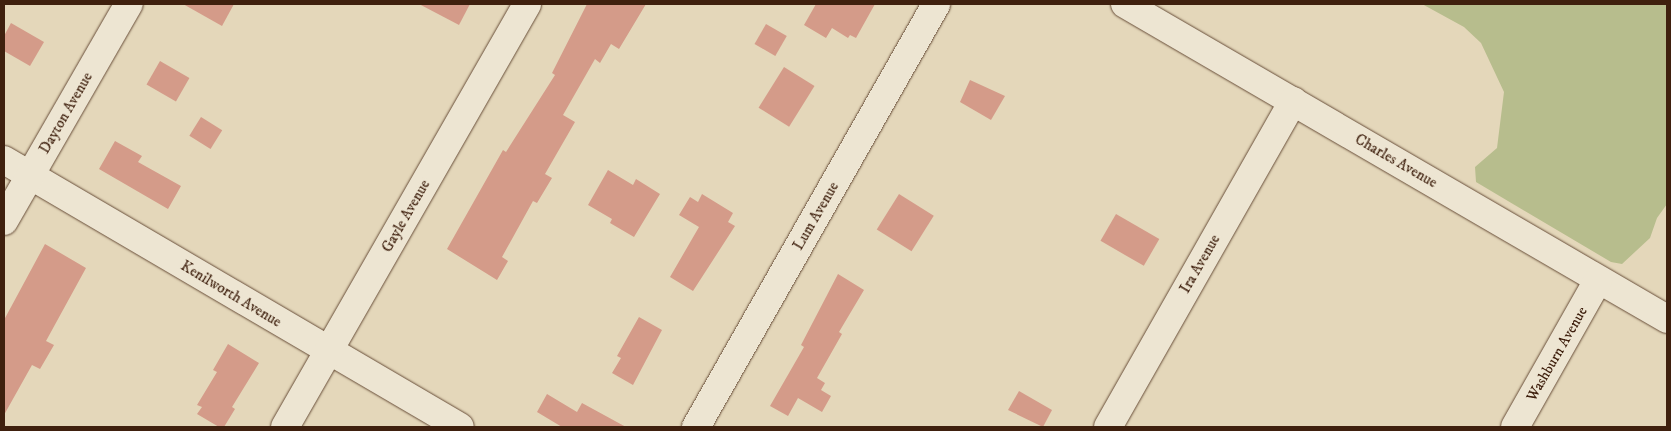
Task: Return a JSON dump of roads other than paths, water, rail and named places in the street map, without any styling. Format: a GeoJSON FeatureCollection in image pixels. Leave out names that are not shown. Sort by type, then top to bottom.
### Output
{"type":"FeatureCollection","features":[{"type":"Feature","properties":{"kind":"street","name":"Dayton Avenue"},"geometry":{"type":"LineString","coordinates":[[4,222],[129,4]]}},
{"type":"Feature","properties":{"kind":"street","name":"Gayle Avenue"},"geometry":{"type":"LineString","coordinates":[[284,427],[526,4]]}},
{"type":"Feature","properties":{"kind":"street","name":"Lum Avenue"},"geometry":{"type":"LineString","coordinates":[[696,427],[936,4]]}},
{"type":"Feature","properties":{"kind":"street","name":"Charles Avenue"},"geometry":{"type":"LineString","coordinates":[[1124,4],[1667,319]]}},
{"type":"Feature","properties":{"kind":"street","name":"Ira Avenue"},"geometry":{"type":"LineString","coordinates":[[1108,427],[1293,101]]}},
{"type":"Feature","properties":{"kind":"street","name":"Kenilworth Avenue"},"geometry":{"type":"LineString","coordinates":[[4,160],[328,352],[460,427]]}},
{"type":"Feature","properties":{"kind":"street","name":"Washburn Avenue"},"geometry":{"type":"LineString","coordinates":[[1515,427],[1598,280]]}}]}
